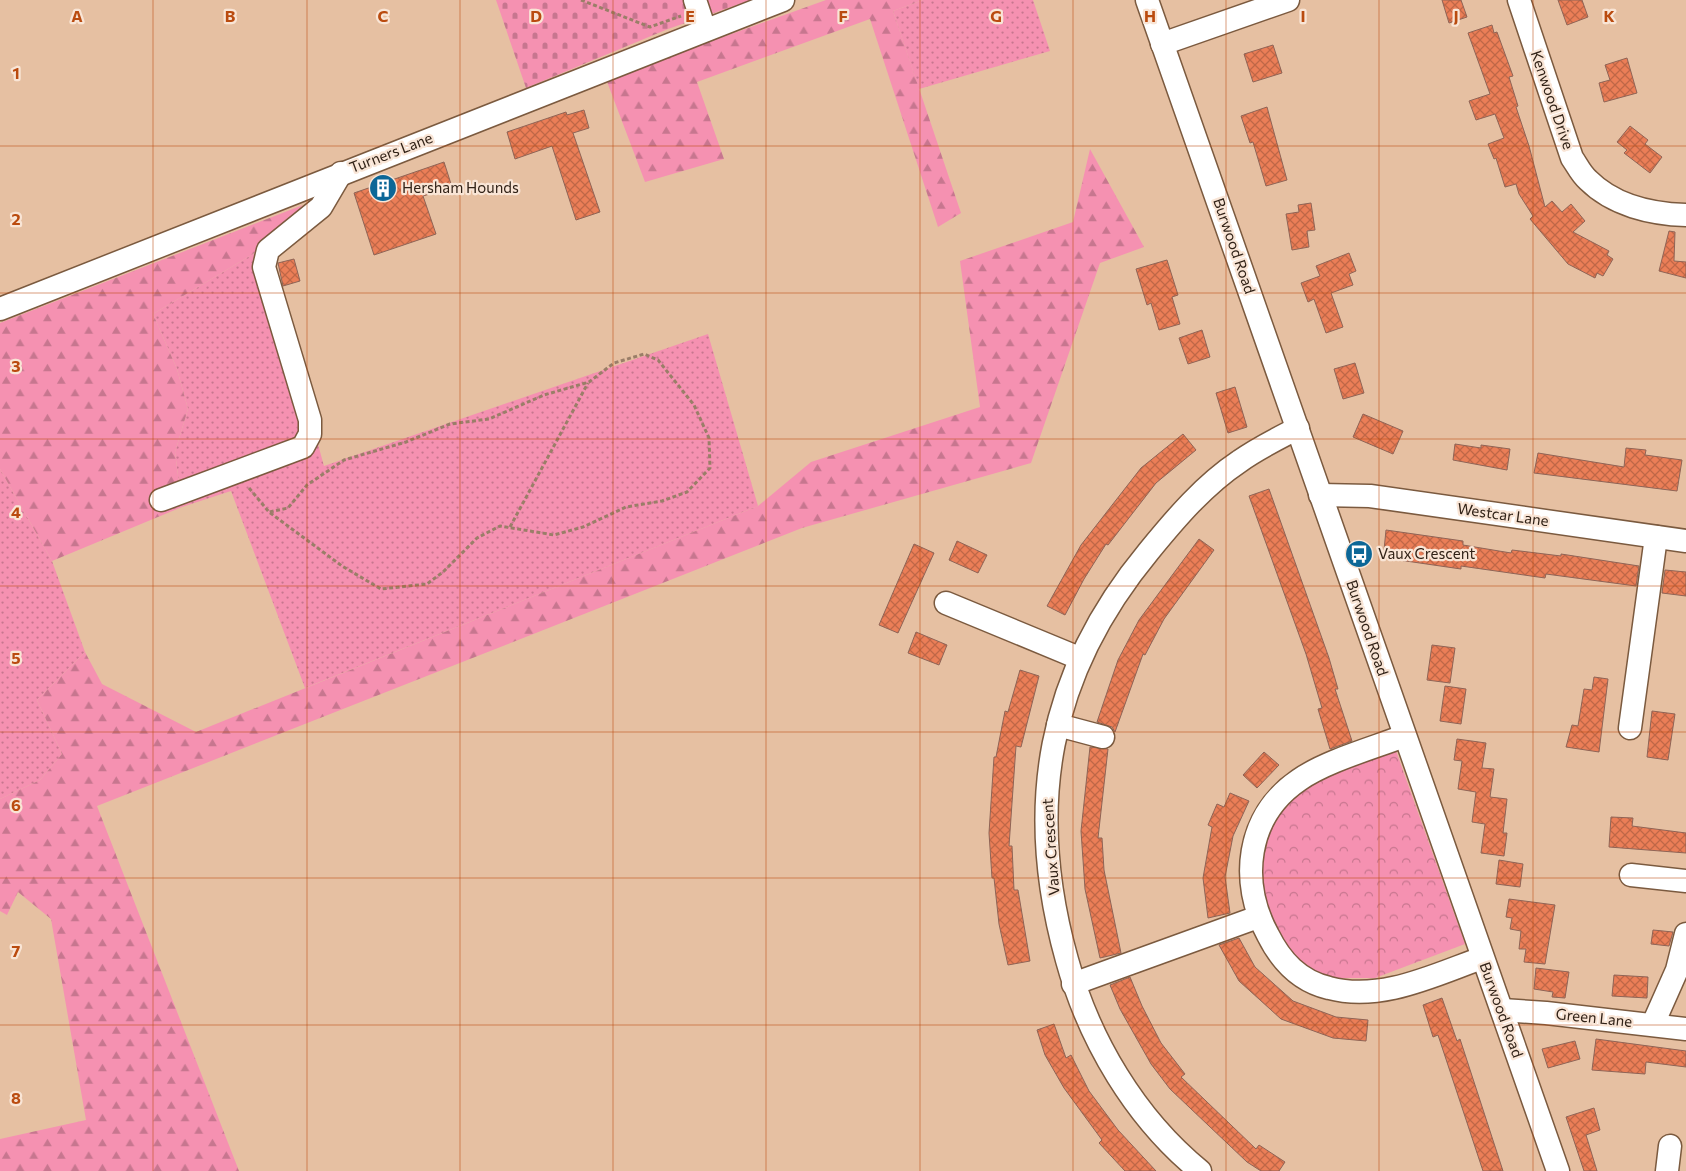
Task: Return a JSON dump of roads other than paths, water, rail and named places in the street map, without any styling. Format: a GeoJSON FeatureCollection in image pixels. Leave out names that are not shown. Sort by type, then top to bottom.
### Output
{"type":"FeatureCollection","features":[{"type":"Feature","properties":{"kind":"street","name":"Turners Lane"},"geometry":{"type":"LineString","coordinates":[[0,309],[783,0]]}},
{"type":"Feature","properties":{"kind":"street","name":"Burwood Road"},"geometry":{"type":"LineString","coordinates":[[1146,0],[1558,1171]]}},
{"type":"Feature","properties":{"kind":"street"},"geometry":{"type":"LineString","coordinates":[[1162,44],[1288,0]]}},
{"type":"Feature","properties":{"kind":"street","name":"Kenwood Drive"},"geometry":{"type":"LineString","coordinates":[[1519,0],[1572,158],[1587,179],[1604,193],[1628,205],[1655,212],[1686,215]]}},
{"type":"Feature","properties":{"kind":"street"},"geometry":{"type":"LineString","coordinates":[[696,5],[705,30]]}},
{"type":"Feature","properties":{"kind":"street"},"geometry":{"type":"LineString","coordinates":[[161,500],[303,447],[310,434],[310,420],[264,267],[268,250],[321,207],[341,173]]}},
{"type":"Feature","properties":{"kind":"street","name":"Vaux Crescent"},"geometry":{"type":"LineString","coordinates":[[1200,1171],[1188,1162],[1143,1111],[1096,1042],[1073,984],[1056,922],[1048,851],[1046,804],[1049,772],[1058,725],[1079,658],[1120,587],[1190,503],[1240,461],[1298,428]]}},
{"type":"Feature","properties":{"kind":"street","name":"Westcar Lane"},"geometry":{"type":"LineString","coordinates":[[1320,495],[1370,496],[1686,541]]}},
{"type":"Feature","properties":{"kind":"street"},"geometry":{"type":"LineString","coordinates":[[1630,728],[1656,537]]}},
{"type":"Feature","properties":{"kind":"street"},"geometry":{"type":"LineString","coordinates":[[946,603],[1079,658]]}},
{"type":"Feature","properties":{"kind":"street"},"geometry":{"type":"LineString","coordinates":[[1058,725],[1103,738]]}},
{"type":"Feature","properties":{"kind":"street"},"geometry":{"type":"LineString","coordinates":[[1404,736],[1315,771],[1298,780],[1272,806],[1262,823],[1254,843],[1252,893],[1258,917],[1278,955],[1300,976],[1328,988],[1366,993],[1394,989],[1482,958]]}},
{"type":"Feature","properties":{"kind":"street"},"geometry":{"type":"LineString","coordinates":[[1631,875],[1686,880]]}},
{"type":"Feature","properties":{"kind":"street"},"geometry":{"type":"LineString","coordinates":[[1073,984],[1258,917]]}},
{"type":"Feature","properties":{"kind":"street"},"geometry":{"type":"LineString","coordinates":[[1653,1024],[1677,970],[1686,934]]}},
{"type":"Feature","properties":{"kind":"street","name":"Green Lane"},"geometry":{"type":"LineString","coordinates":[[1502,1010],[1653,1024],[1686,1029]]}},
{"type":"Feature","properties":{"kind":"street"},"geometry":{"type":"LineString","coordinates":[[1667,1171],[1670,1146]]}},
{"type":"Feature","properties":{"kind":"place","name":"Hersham Hounds"},"geometry":{"type":"Point","coordinates":[383,188]}},
{"type":"Feature","properties":{"kind":"place","name":"Vaux Crescent"},"geometry":{"type":"Point","coordinates":[1359,554]}}]}
